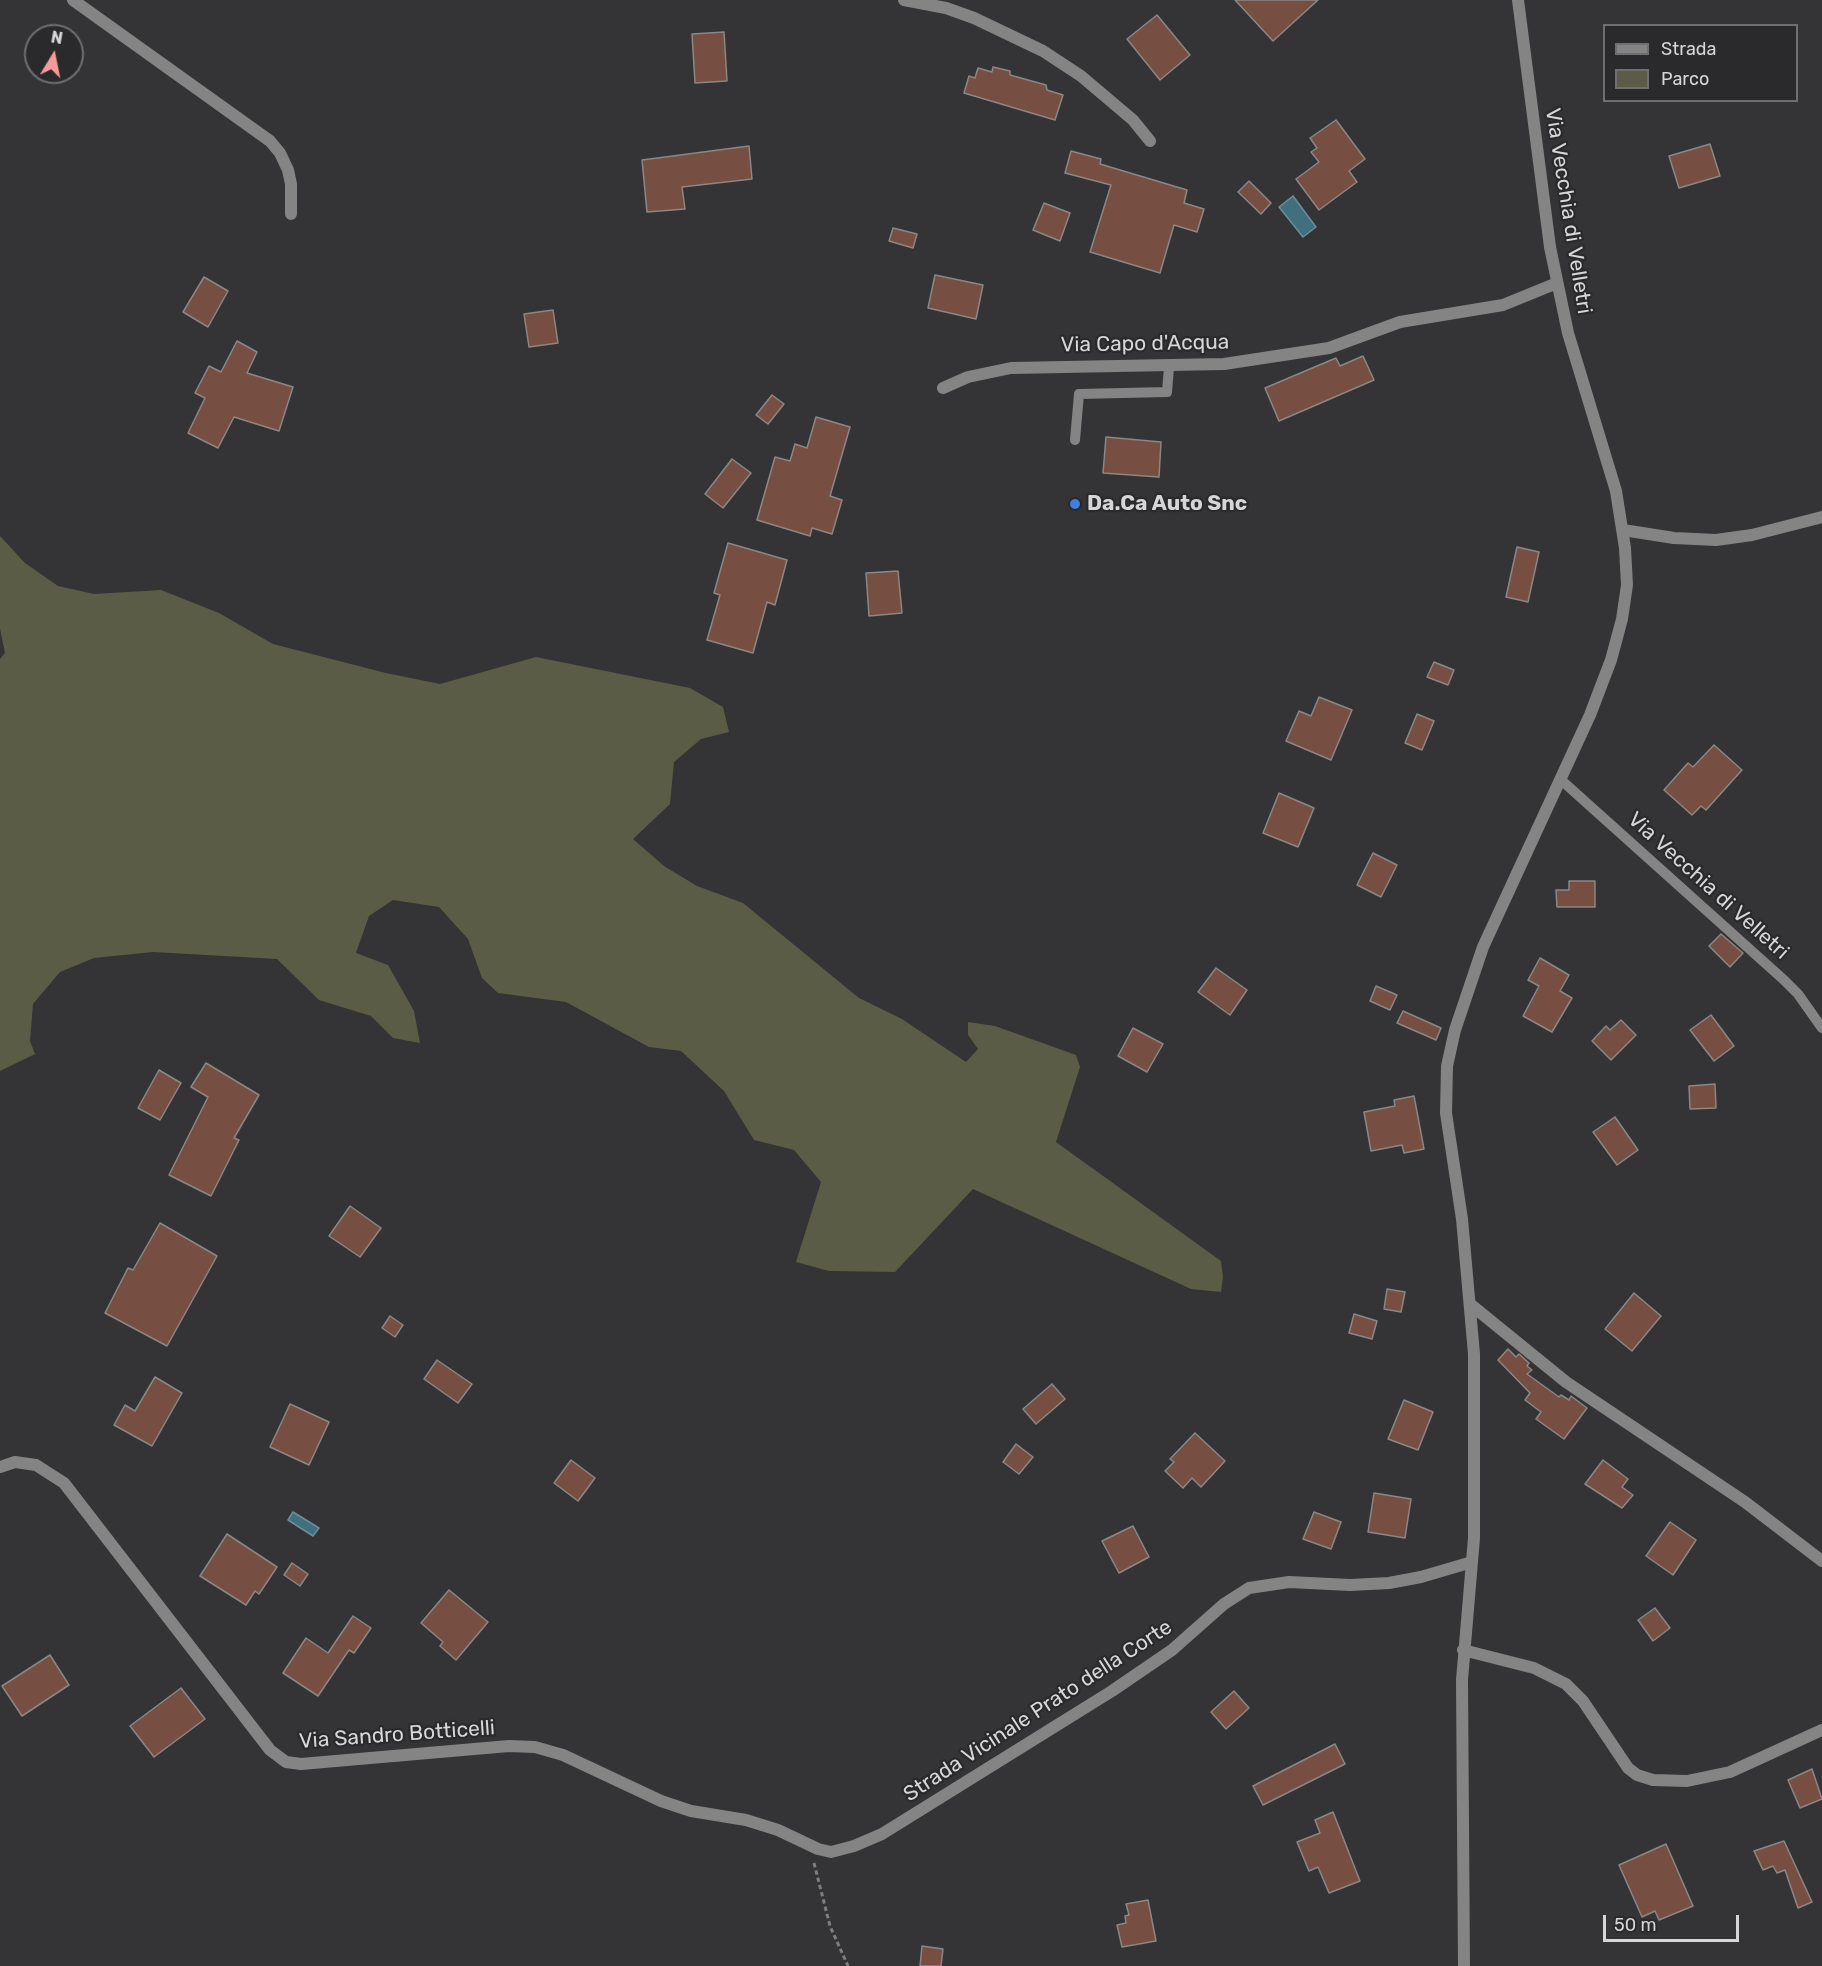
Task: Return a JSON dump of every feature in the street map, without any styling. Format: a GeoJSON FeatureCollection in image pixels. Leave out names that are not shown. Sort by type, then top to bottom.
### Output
{"type":"FeatureCollection","features":[{"type":"Feature","properties":{"kind":"street"},"geometry":{"type":"LineString","coordinates":[[74,0],[270,141],[280,153],[288,170],[291,184],[291,214]]}},
{"type":"Feature","properties":{"kind":"street"},"geometry":{"type":"LineString","coordinates":[[904,0],[946,8],[974,18],[1043,51],[1081,76],[1133,120],[1150,141]]}},
{"type":"Feature","properties":{"kind":"street","name":"Via Vecchia di Velletri"},"geometry":{"type":"LineString","coordinates":[[1464,1966],[1463,1650],[1472,1562],[1474,1354],[1462,1219],[1446,1113],[1448,1056],[1480,955],[1590,715],[1619,634],[1627,585],[1623,530],[1611,470],[1578,370],[1548,236],[1518,0]]}},
{"type":"Feature","properties":{"kind":"street","name":"Via Capo d'Acqua"},"geometry":{"type":"LineString","coordinates":[[943,388],[968,377],[1011,368],[1112,364],[1169,367],[1224,364],[1329,348],[1400,322],[1503,305],[1557,283]]}},
{"type":"Feature","properties":{"kind":"street"},"geometry":{"type":"LineString","coordinates":[[1623,530],[1674,538],[1716,540],[1752,535],[1822,517]]}},
{"type":"Feature","properties":{"kind":"street"},"geometry":{"type":"LineString","coordinates":[[1470,1304],[1566,1382],[1745,1502],[1822,1561]]}},
{"type":"Feature","properties":{"kind":"street","name":"Via Sandro Botticelli"},"geometry":{"type":"LineString","coordinates":[[0,1467],[15,1462],[36,1465],[64,1483],[270,1750],[283,1760],[301,1764],[509,1746],[535,1747],[563,1755],[661,1801],[691,1811],[757,1823],[811,1847]]}},
{"type":"Feature","properties":{"kind":"street","name":"Strada Vicinale Prato della Corte"},"geometry":{"type":"LineString","coordinates":[[811,1847],[835,1851],[864,1843],[888,1831],[1120,1686],[1172,1650],[1224,1604],[1249,1588],[1289,1582],[1350,1585],[1389,1583],[1421,1577],[1472,1562]]}},
{"type":"Feature","properties":{"kind":"street"},"geometry":{"type":"LineString","coordinates":[[1463,1650],[1534,1668],[1566,1684],[1583,1701],[1628,1768],[1637,1775],[1653,1780],[1687,1781],[1730,1772],[1822,1730]]}},
{"type":"Feature","properties":{"kind":"lane"},"geometry":{"type":"LineString","coordinates":[[1075,440],[1079,394],[1167,392],[1169,367]]}},
{"type":"Feature","properties":{"kind":"lane","name":"Via Vecchia di Velletri"},"geometry":{"type":"LineString","coordinates":[[1560,779],[1784,980],[1822,1028]]}},
{"type":"Feature","properties":{"kind":"path"},"geometry":{"type":"LineString","coordinates":[[811,1847],[830,1926],[848,1966]]}},
{"type":"Feature","properties":{"kind":"green space"},"geometry":{"type":"Polygon","coordinates":[[[0,536],[25,563],[58,586],[94,594],[161,590],[219,613],[273,644],[386,673],[440,684],[536,657],[690,688],[723,707],[729,732],[701,739],[674,762],[670,804],[633,839],[664,866],[697,886],[743,903],[859,998],[902,1019],[966,1062],[978,1049],[968,1035],[968,1022],[995,1026],[1076,1055],[1080,1067],[1056,1142],[1221,1261],[1223,1277],[1221,1292],[1191,1289],[973,1189],[895,1272],[829,1271],[796,1262],[821,1182],[794,1150],[754,1140],[724,1091],[681,1051],[649,1047],[566,1002],[498,993],[482,978],[468,939],[439,907],[393,900],[369,916],[356,953],[388,965],[414,1011],[420,1043],[393,1038],[371,1016],[319,1000],[277,959],[153,952],[94,958],[60,972],[33,1004],[30,1041],[35,1054],[0,1071],[0,659],[5,653],[0,629],[0,536]]]}},
{"type":"Feature","properties":{"kind":"water"},"geometry":{"type":"Polygon","coordinates":[[[1293,196],[1316,227],[1303,237],[1279,207],[1293,196]]]}},
{"type":"Feature","properties":{"kind":"water"},"geometry":{"type":"Polygon","coordinates":[[[293,1512],[319,1528],[313,1536],[288,1520],[293,1512]]]}},
{"type":"Feature","properties":{"kind":"building"},"geometry":{"type":"Polygon","coordinates":[[[1235,0],[1318,0],[1273,41],[1235,0]]]}},
{"type":"Feature","properties":{"kind":"building"},"geometry":{"type":"Polygon","coordinates":[[[1157,15],[1190,55],[1160,80],[1127,39],[1157,15]]]}},
{"type":"Feature","properties":{"kind":"building"},"geometry":{"type":"Polygon","coordinates":[[[724,32],[727,81],[695,83],[692,34],[724,32]]]}},
{"type":"Feature","properties":{"kind":"building"},"geometry":{"type":"Polygon","coordinates":[[[993,67],[1010,71],[1010,75],[1046,85],[1047,90],[1063,95],[1055,120],[964,93],[969,76],[975,78],[978,68],[992,72],[993,67]]]}},
{"type":"Feature","properties":{"kind":"building"},"geometry":{"type":"Polygon","coordinates":[[[1336,120],[1365,159],[1349,171],[1357,182],[1319,210],[1296,179],[1319,162],[1311,152],[1317,148],[1310,138],[1336,120]]]}},
{"type":"Feature","properties":{"kind":"building"},"geometry":{"type":"Polygon","coordinates":[[[1710,144],[1720,176],[1679,188],[1669,156],[1710,144]]]}},
{"type":"Feature","properties":{"kind":"building"},"geometry":{"type":"Polygon","coordinates":[[[749,146],[752,179],[682,187],[685,209],[647,212],[642,160],[749,146]]]}},
{"type":"Feature","properties":{"kind":"building"},"geometry":{"type":"Polygon","coordinates":[[[1071,151],[1101,159],[1100,164],[1187,190],[1184,203],[1204,209],[1197,232],[1174,225],[1160,273],[1090,252],[1111,185],[1065,173],[1071,151]]]}},
{"type":"Feature","properties":{"kind":"building"},"geometry":{"type":"Polygon","coordinates":[[[1249,181],[1271,203],[1261,214],[1238,192],[1249,181]]]}},
{"type":"Feature","properties":{"kind":"building"},"geometry":{"type":"Polygon","coordinates":[[[1044,203],[1070,213],[1060,241],[1033,230],[1044,203]]]}},
{"type":"Feature","properties":{"kind":"building"},"geometry":{"type":"Polygon","coordinates":[[[893,228],[917,234],[913,248],[889,241],[893,228]]]}},
{"type":"Feature","properties":{"kind":"building"},"geometry":{"type":"Polygon","coordinates":[[[935,275],[983,285],[976,319],[928,308],[935,275]]]}},
{"type":"Feature","properties":{"kind":"building"},"geometry":{"type":"Polygon","coordinates":[[[204,277],[228,291],[208,327],[183,312],[204,277]]]}},
{"type":"Feature","properties":{"kind":"building"},"geometry":{"type":"Polygon","coordinates":[[[553,310],[558,343],[529,347],[524,314],[553,310]]]}},
{"type":"Feature","properties":{"kind":"building"},"geometry":{"type":"Polygon","coordinates":[[[237,341],[257,352],[247,373],[293,387],[279,431],[234,417],[218,448],[188,433],[205,398],[195,393],[209,366],[221,372],[237,341]]]}},
{"type":"Feature","properties":{"kind":"building"},"geometry":{"type":"Polygon","coordinates":[[[1363,356],[1374,380],[1279,421],[1265,388],[1336,358],[1340,366],[1363,356]]]}},
{"type":"Feature","properties":{"kind":"building"},"geometry":{"type":"Polygon","coordinates":[[[772,395],[784,404],[768,424],[756,415],[772,395]]]}},
{"type":"Feature","properties":{"kind":"building"},"geometry":{"type":"Polygon","coordinates":[[[816,417],[850,427],[830,496],[842,500],[832,534],[812,528],[810,536],[757,520],[775,457],[790,461],[795,444],[807,448],[816,417]]]}},
{"type":"Feature","properties":{"kind":"building"},"geometry":{"type":"Polygon","coordinates":[[[1106,437],[1161,442],[1159,477],[1103,473],[1106,437]]]}},
{"type":"Feature","properties":{"kind":"building"},"geometry":{"type":"Polygon","coordinates":[[[732,459],[751,473],[723,508],[705,494],[732,459]]]}},
{"type":"Feature","properties":{"kind":"building"},"geometry":{"type":"Polygon","coordinates":[[[728,543],[787,560],[775,605],[767,602],[753,653],[707,640],[720,595],[714,593],[728,543]]]}},
{"type":"Feature","properties":{"kind":"building"},"geometry":{"type":"Polygon","coordinates":[[[1517,547],[1539,552],[1528,602],[1506,597],[1517,547]]]}},
{"type":"Feature","properties":{"kind":"building"},"geometry":{"type":"Polygon","coordinates":[[[898,571],[902,613],[869,616],[866,573],[898,571]]]}},
{"type":"Feature","properties":{"kind":"building"},"geometry":{"type":"Polygon","coordinates":[[[1434,662],[1454,670],[1448,685],[1427,677],[1434,662]]]}},
{"type":"Feature","properties":{"kind":"building"},"geometry":{"type":"Polygon","coordinates":[[[1319,697],[1352,710],[1331,760],[1286,741],[1299,711],[1311,716],[1319,697]]]}},
{"type":"Feature","properties":{"kind":"building"},"geometry":{"type":"Polygon","coordinates":[[[1417,714],[1434,721],[1422,750],[1405,743],[1417,714]]]}},
{"type":"Feature","properties":{"kind":"building"},"geometry":{"type":"Polygon","coordinates":[[[1714,745],[1742,770],[1706,810],[1701,806],[1692,815],[1664,790],[1688,763],[1693,767],[1714,745]]]}},
{"type":"Feature","properties":{"kind":"building"},"geometry":{"type":"Polygon","coordinates":[[[1279,793],[1314,808],[1298,847],[1263,833],[1279,793]]]}},
{"type":"Feature","properties":{"kind":"building"},"geometry":{"type":"Polygon","coordinates":[[[1373,853],[1397,865],[1381,897],[1357,885],[1373,853]]]}},
{"type":"Feature","properties":{"kind":"building"},"geometry":{"type":"Polygon","coordinates":[[[1569,881],[1595,881],[1595,907],[1557,907],[1556,890],[1569,890],[1569,881]]]}},
{"type":"Feature","properties":{"kind":"building"},"geometry":{"type":"Polygon","coordinates":[[[1721,934],[1743,953],[1730,967],[1709,946],[1721,934]]]}},
{"type":"Feature","properties":{"kind":"building"},"geometry":{"type":"Polygon","coordinates":[[[1540,958],[1569,975],[1560,991],[1572,998],[1552,1032],[1523,1016],[1539,986],[1528,980],[1540,958]]]}},
{"type":"Feature","properties":{"kind":"building"},"geometry":{"type":"Polygon","coordinates":[[[1216,968],[1247,990],[1230,1015],[1198,992],[1216,968]]]}},
{"type":"Feature","properties":{"kind":"building"},"geometry":{"type":"Polygon","coordinates":[[[1376,986],[1397,995],[1390,1010],[1370,1001],[1376,986]]]}},
{"type":"Feature","properties":{"kind":"building"},"geometry":{"type":"Polygon","coordinates":[[[1403,1011],[1441,1028],[1436,1040],[1397,1023],[1403,1011]]]}},
{"type":"Feature","properties":{"kind":"building"},"geometry":{"type":"Polygon","coordinates":[[[1711,1015],[1734,1046],[1714,1061],[1690,1030],[1711,1015]]]}},
{"type":"Feature","properties":{"kind":"building"},"geometry":{"type":"Polygon","coordinates":[[[1621,1020],[1636,1035],[1611,1060],[1592,1041],[1606,1026],[1610,1030],[1621,1020]]]}},
{"type":"Feature","properties":{"kind":"building"},"geometry":{"type":"Polygon","coordinates":[[[1133,1028],[1163,1044],[1147,1072],[1118,1056],[1133,1028]]]}},
{"type":"Feature","properties":{"kind":"building"},"geometry":{"type":"Polygon","coordinates":[[[206,1063],[259,1095],[234,1138],[239,1140],[211,1196],[169,1175],[208,1097],[191,1087],[206,1063]]]}},
{"type":"Feature","properties":{"kind":"building"},"geometry":{"type":"Polygon","coordinates":[[[159,1070],[181,1083],[160,1120],[138,1108],[159,1070]]]}},
{"type":"Feature","properties":{"kind":"building"},"geometry":{"type":"Polygon","coordinates":[[[1715,1084],[1716,1108],[1690,1109],[1689,1086],[1715,1084]]]}},
{"type":"Feature","properties":{"kind":"building"},"geometry":{"type":"Polygon","coordinates":[[[1414,1096],[1424,1149],[1404,1153],[1402,1145],[1371,1151],[1364,1112],[1395,1106],[1394,1100],[1414,1096]]]}},
{"type":"Feature","properties":{"kind":"building"},"geometry":{"type":"Polygon","coordinates":[[[1615,1117],[1638,1150],[1617,1165],[1593,1132],[1615,1117]]]}},
{"type":"Feature","properties":{"kind":"building"},"geometry":{"type":"Polygon","coordinates":[[[350,1206],[381,1228],[360,1257],[329,1236],[350,1206]]]}},
{"type":"Feature","properties":{"kind":"building"},"geometry":{"type":"Polygon","coordinates":[[[160,1223],[217,1256],[167,1346],[105,1313],[128,1268],[133,1270],[160,1223]]]}},
{"type":"Feature","properties":{"kind":"building"},"geometry":{"type":"Polygon","coordinates":[[[1387,1289],[1405,1292],[1401,1312],[1384,1309],[1387,1289]]]}},
{"type":"Feature","properties":{"kind":"building"},"geometry":{"type":"Polygon","coordinates":[[[1634,1293],[1661,1316],[1632,1351],[1605,1329],[1634,1293]]]}},
{"type":"Feature","properties":{"kind":"building"},"geometry":{"type":"Polygon","coordinates":[[[1354,1314],[1377,1321],[1372,1339],[1349,1333],[1354,1314]]]}},
{"type":"Feature","properties":{"kind":"building"},"geometry":{"type":"Polygon","coordinates":[[[390,1316],[403,1325],[395,1337],[382,1328],[390,1316]]]}},
{"type":"Feature","properties":{"kind":"building"},"geometry":{"type":"Polygon","coordinates":[[[1508,1349],[1516,1357],[1519,1354],[1529,1363],[1527,1366],[1532,1370],[1527,1374],[1559,1397],[1561,1395],[1569,1400],[1571,1396],[1587,1408],[1564,1439],[1536,1419],[1541,1412],[1525,1400],[1530,1393],[1498,1360],[1508,1349]]]}},
{"type":"Feature","properties":{"kind":"building"},"geometry":{"type":"Polygon","coordinates":[[[437,1360],[472,1384],[458,1403],[424,1379],[437,1360]]]}},
{"type":"Feature","properties":{"kind":"building"},"geometry":{"type":"Polygon","coordinates":[[[155,1377],[182,1393],[152,1446],[114,1425],[125,1405],[135,1411],[155,1377]]]}},
{"type":"Feature","properties":{"kind":"building"},"geometry":{"type":"Polygon","coordinates":[[[1052,1384],[1065,1399],[1036,1424],[1023,1409],[1052,1384]]]}},
{"type":"Feature","properties":{"kind":"building"},"geometry":{"type":"Polygon","coordinates":[[[1404,1400],[1433,1412],[1418,1450],[1388,1439],[1404,1400]]]}},
{"type":"Feature","properties":{"kind":"building"},"geometry":{"type":"Polygon","coordinates":[[[290,1404],[329,1422],[309,1465],[270,1447],[290,1404]]]}},
{"type":"Feature","properties":{"kind":"building"},"geometry":{"type":"Polygon","coordinates":[[[1195,1433],[1225,1461],[1201,1487],[1192,1478],[1183,1488],[1165,1471],[1174,1462],[1170,1459],[1195,1433]]]}},
{"type":"Feature","properties":{"kind":"building"},"geometry":{"type":"Polygon","coordinates":[[[1016,1444],[1033,1457],[1019,1474],[1003,1462],[1016,1444]]]}},
{"type":"Feature","properties":{"kind":"building"},"geometry":{"type":"Polygon","coordinates":[[[571,1460],[595,1478],[578,1501],[554,1483],[571,1460]]]}},
{"type":"Feature","properties":{"kind":"building"},"geometry":{"type":"Polygon","coordinates":[[[1603,1460],[1628,1479],[1622,1487],[1633,1495],[1622,1508],[1585,1484],[1603,1460]]]}},
{"type":"Feature","properties":{"kind":"building"},"geometry":{"type":"Polygon","coordinates":[[[1374,1493],[1411,1499],[1405,1538],[1368,1532],[1374,1493]]]}},
{"type":"Feature","properties":{"kind":"building"},"geometry":{"type":"Polygon","coordinates":[[[1314,1512],[1341,1522],[1331,1549],[1303,1539],[1314,1512]]]}},
{"type":"Feature","properties":{"kind":"building"},"geometry":{"type":"Polygon","coordinates":[[[1670,1522],[1696,1540],[1673,1575],[1646,1556],[1670,1522]]]}},
{"type":"Feature","properties":{"kind":"building"},"geometry":{"type":"Polygon","coordinates":[[[1133,1526],[1149,1557],[1119,1573],[1102,1541],[1133,1526]]]}},
{"type":"Feature","properties":{"kind":"building"},"geometry":{"type":"Polygon","coordinates":[[[227,1534],[277,1567],[259,1594],[255,1591],[246,1605],[200,1576],[227,1534]]]}},
{"type":"Feature","properties":{"kind":"building"},"geometry":{"type":"Polygon","coordinates":[[[292,1563],[308,1574],[300,1586],[284,1575],[292,1563]]]}},
{"type":"Feature","properties":{"kind":"building"},"geometry":{"type":"Polygon","coordinates":[[[449,1590],[488,1622],[456,1660],[440,1646],[443,1642],[421,1623],[449,1590]]]}},
{"type":"Feature","properties":{"kind":"building"},"geometry":{"type":"Polygon","coordinates":[[[1655,1608],[1670,1628],[1653,1641],[1638,1620],[1655,1608]]]}},
{"type":"Feature","properties":{"kind":"building"},"geometry":{"type":"Polygon","coordinates":[[[353,1616],[371,1628],[354,1653],[349,1650],[318,1696],[283,1673],[306,1638],[328,1653],[353,1616]]]}},
{"type":"Feature","properties":{"kind":"building"},"geometry":{"type":"Polygon","coordinates":[[[50,1655],[69,1685],[22,1716],[2,1686],[50,1655]]]}},
{"type":"Feature","properties":{"kind":"building"},"geometry":{"type":"Polygon","coordinates":[[[181,1688],[205,1719],[154,1757],[130,1726],[181,1688]]]}},
{"type":"Feature","properties":{"kind":"building"},"geometry":{"type":"Polygon","coordinates":[[[1234,1691],[1249,1708],[1226,1729],[1211,1712],[1234,1691]]]}},
{"type":"Feature","properties":{"kind":"building"},"geometry":{"type":"Polygon","coordinates":[[[1335,1744],[1345,1764],[1263,1805],[1253,1786],[1335,1744]]]}},
{"type":"Feature","properties":{"kind":"building"},"geometry":{"type":"Polygon","coordinates":[[[1812,1769],[1822,1799],[1800,1808],[1788,1780],[1812,1769]]]}},
{"type":"Feature","properties":{"kind":"building"},"geometry":{"type":"Polygon","coordinates":[[[1333,1812],[1360,1881],[1329,1893],[1318,1867],[1309,1871],[1297,1842],[1320,1833],[1315,1820],[1333,1812]]]}},
{"type":"Feature","properties":{"kind":"building"},"geometry":{"type":"Polygon","coordinates":[[[1784,1841],[1812,1902],[1798,1908],[1785,1870],[1777,1873],[1773,1866],[1763,1870],[1754,1851],[1784,1841]]]}},
{"type":"Feature","properties":{"kind":"building"},"geometry":{"type":"Polygon","coordinates":[[[1666,1844],[1693,1906],[1659,1920],[1655,1911],[1642,1917],[1619,1865],[1666,1844]]]}},
{"type":"Feature","properties":{"kind":"building"},"geometry":{"type":"Polygon","coordinates":[[[1148,1900],[1156,1941],[1122,1947],[1117,1925],[1126,1923],[1125,1916],[1129,1915],[1126,1904],[1148,1900]]]}},
{"type":"Feature","properties":{"kind":"building"},"geometry":{"type":"Polygon","coordinates":[[[922,1946],[943,1949],[941,1966],[920,1966],[922,1946]]]}},
{"type":"Feature","properties":{"kind":"place","name":"Da.Ca Auto Snc"},"geometry":{"type":"Point","coordinates":[1075,504]}}]}
